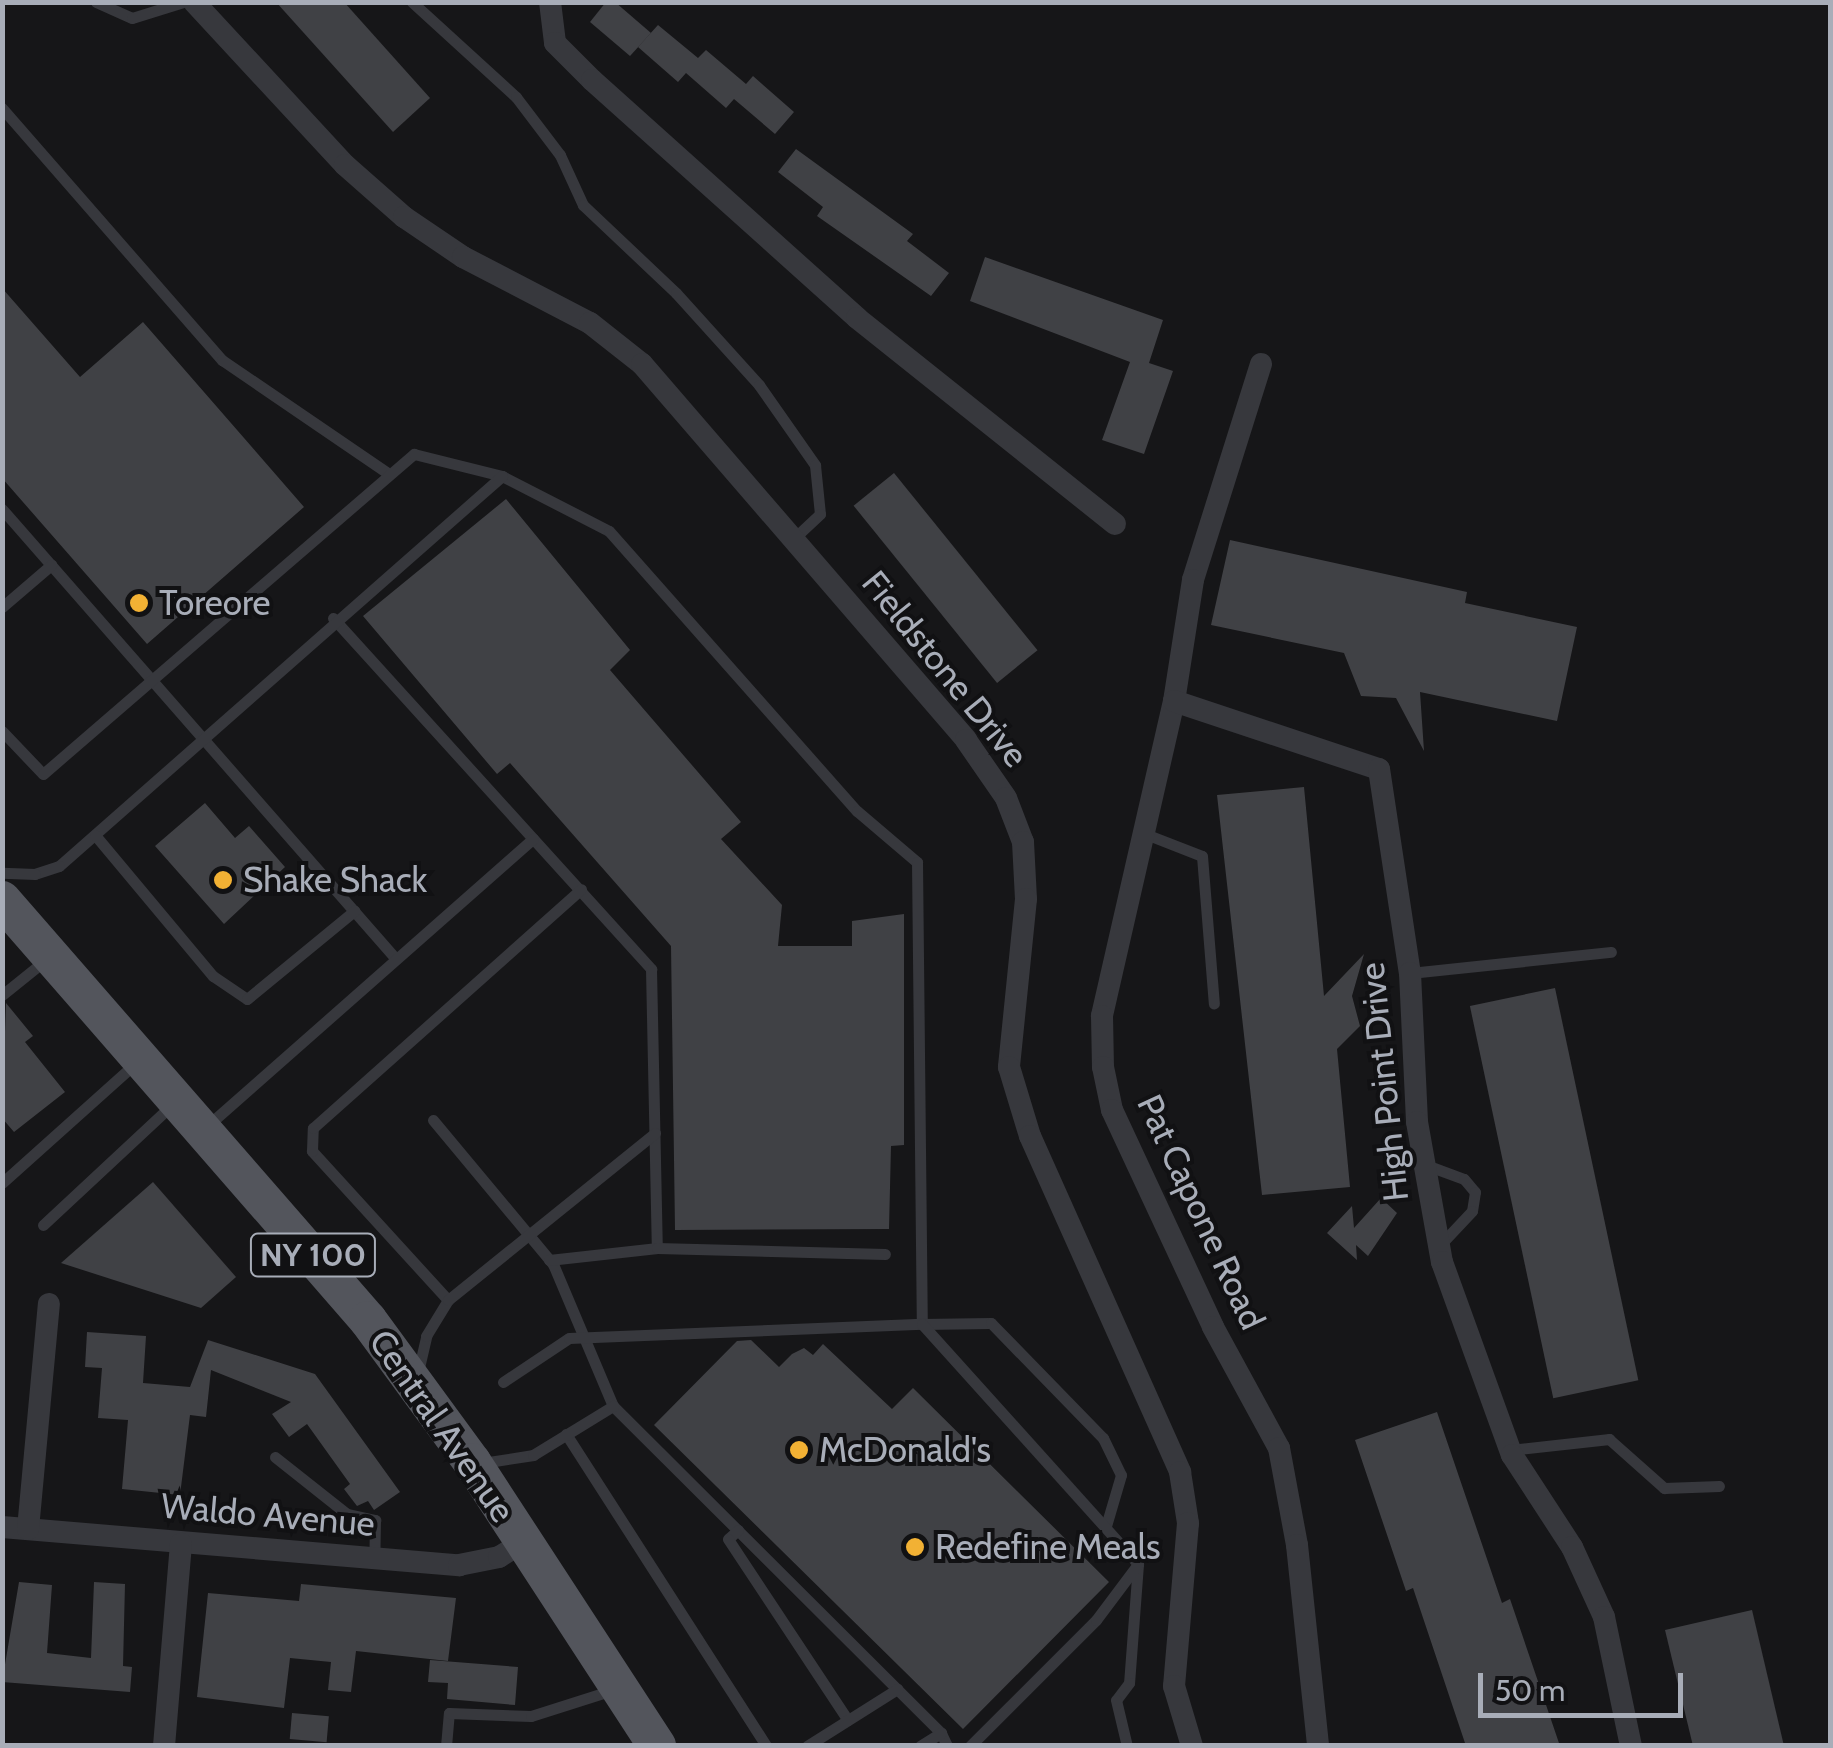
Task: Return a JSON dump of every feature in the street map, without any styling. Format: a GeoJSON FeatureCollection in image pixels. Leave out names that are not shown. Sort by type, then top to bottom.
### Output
{"type":"FeatureCollection","features":[{"type":"Feature","properties":{"kind":"main road","name":"Central Avenue"},"geometry":{"type":"LineString","coordinates":[[2,900],[204,1129],[417,1386],[472,1462],[657,1746]]}},
{"type":"Feature","properties":{"kind":"street","name":"Fieldstone Drive"},"geometry":{"type":"LineString","coordinates":[[194,2],[345,165],[404,216],[463,258],[590,323],[642,364],[966,740],[1006,798],[1022,842],[1026,899],[1009,1067],[1030,1136],[1180,1472],[1188,1522],[1174,1686],[1192,1746]]}},
{"type":"Feature","properties":{"kind":"street"},"geometry":{"type":"LineString","coordinates":[[550,2],[555,43],[592,80],[857,318],[1115,524]]}},
{"type":"Feature","properties":{"kind":"street","name":"Pat Capone Road"},"geometry":{"type":"LineString","coordinates":[[1261,364],[1194,580],[1174,701],[1102,1016],[1102,1067],[1112,1110],[1213,1327],[1279,1448],[1297,1545],[1318,1741]]}},
{"type":"Feature","properties":{"kind":"street","name":"High Point Drive"},"geometry":{"type":"LineString","coordinates":[[1174,701],[1379,770],[1410,972],[1425,1165],[1439,1246],[1510,1450],[1572,1546],[1604,1617],[1631,1746]]}},
{"type":"Feature","properties":{"kind":"street"},"geometry":{"type":"LineString","coordinates":[[28,1529],[49,1304]]}},
{"type":"Feature","properties":{"kind":"street","name":"Waldo Avenue"},"geometry":{"type":"LineString","coordinates":[[2,1527],[474,1564],[523,1542]]}},
{"type":"Feature","properties":{"kind":"street"},"geometry":{"type":"LineString","coordinates":[[164,1746],[182,1544]]}},
{"type":"Feature","properties":{"kind":"lane"},"geometry":{"type":"LineString","coordinates":[[96,2],[132,18],[182,2]]}},
{"type":"Feature","properties":{"kind":"lane"},"geometry":{"type":"LineString","coordinates":[[412,2],[516,97],[560,156],[582,205],[676,293],[759,385],[815,465],[820,514],[792,540]]}},
{"type":"Feature","properties":{"kind":"lane"},"geometry":{"type":"LineString","coordinates":[[2,108],[222,360],[388,474]]}},
{"type":"Feature","properties":{"kind":"lane"},"geometry":{"type":"LineString","coordinates":[[2,731],[43,774],[414,454],[502,476],[609,531],[856,811],[916,862],[922,1324],[1138,1564],[1129,1683],[1116,1700],[1127,1746]]}},
{"type":"Feature","properties":{"kind":"lane"},"geometry":{"type":"LineString","coordinates":[[2,873],[35,874],[59,866],[204,740],[333,618],[502,476]]}},
{"type":"Feature","properties":{"kind":"lane"},"geometry":{"type":"LineString","coordinates":[[4,513],[396,959]]}},
{"type":"Feature","properties":{"kind":"lane"},"geometry":{"type":"LineString","coordinates":[[2,608],[51,565]]}},
{"type":"Feature","properties":{"kind":"lane"},"geometry":{"type":"LineString","coordinates":[[333,618],[581,889],[653,974],[657,1248]]}},
{"type":"Feature","properties":{"kind":"lane"},"geometry":{"type":"LineString","coordinates":[[1144,833],[1196,850],[1206,867],[1214,1004]]}},
{"type":"Feature","properties":{"kind":"lane"},"geometry":{"type":"LineString","coordinates":[[95,835],[213,976],[246,999],[354,911]]}},
{"type":"Feature","properties":{"kind":"lane"},"geometry":{"type":"LineString","coordinates":[[204,1129],[533,840]]}},
{"type":"Feature","properties":{"kind":"lane"},"geometry":{"type":"LineString","coordinates":[[448,1300],[312,1151],[313,1128],[581,889]]}},
{"type":"Feature","properties":{"kind":"lane"},"geometry":{"type":"LineString","coordinates":[[1410,972],[1611,952]]}},
{"type":"Feature","properties":{"kind":"lane"},"geometry":{"type":"LineString","coordinates":[[2,995],[51,956]]}},
{"type":"Feature","properties":{"kind":"lane"},"geometry":{"type":"LineString","coordinates":[[2,1183],[141,1058]]}},
{"type":"Feature","properties":{"kind":"lane"},"geometry":{"type":"LineString","coordinates":[[43,1225],[178,1100]]}},
{"type":"Feature","properties":{"kind":"lane"},"geometry":{"type":"LineString","coordinates":[[433,1120],[549,1260],[613,1406],[944,1739],[920,1746]]}},
{"type":"Feature","properties":{"kind":"lane"},"geometry":{"type":"LineString","coordinates":[[417,1386],[426,1336],[448,1300],[655,1133]]}},
{"type":"Feature","properties":{"kind":"lane"},"geometry":{"type":"LineString","coordinates":[[1425,1165],[1464,1179],[1474,1192],[1472,1211],[1439,1246]]}},
{"type":"Feature","properties":{"kind":"lane"},"geometry":{"type":"LineString","coordinates":[[549,1260],[657,1248],[885,1254]]}},
{"type":"Feature","properties":{"kind":"lane"},"geometry":{"type":"LineString","coordinates":[[503,1382],[569,1338],[991,1323],[1103,1438],[1121,1476],[1106,1526]]}},
{"type":"Feature","properties":{"kind":"lane"},"geometry":{"type":"LineString","coordinates":[[472,1462],[532,1456],[613,1406]]}},
{"type":"Feature","properties":{"kind":"lane"},"geometry":{"type":"LineString","coordinates":[[566,1434],[766,1746]]}},
{"type":"Feature","properties":{"kind":"lane"},"geometry":{"type":"LineString","coordinates":[[1510,1450],[1609,1439],[1664,1488],[1719,1486]]}},
{"type":"Feature","properties":{"kind":"lane"},"geometry":{"type":"LineString","coordinates":[[275,1456],[347,1514],[375,1520],[374,1558]]}},
{"type":"Feature","properties":{"kind":"lane"},"geometry":{"type":"LineString","coordinates":[[738,1530],[728,1538],[848,1720]]}},
{"type":"Feature","properties":{"kind":"lane"},"geometry":{"type":"LineString","coordinates":[[970,1746],[1096,1620],[1138,1564]]}},
{"type":"Feature","properties":{"kind":"lane"},"geometry":{"type":"LineString","coordinates":[[446,1746],[450,1713],[531,1716],[620,1688]]}},
{"type":"Feature","properties":{"kind":"lane"},"geometry":{"type":"LineString","coordinates":[[808,1746],[897,1689]]}},
{"type":"Feature","properties":{"kind":"building"},"geometry":{"type":"Polygon","coordinates":[[[276,2],[344,2],[430,98],[393,132],[276,2]]]}},
{"type":"Feature","properties":{"kind":"building"},"geometry":{"type":"Polygon","coordinates":[[[606,2],[615,2],[651,33],[630,56],[590,22],[606,2]]]}},
{"type":"Feature","properties":{"kind":"building"},"geometry":{"type":"Polygon","coordinates":[[[658,25],[698,58],[706,50],[746,84],[753,76],[794,112],[775,134],[734,99],[726,108],[686,73],[678,82],[638,47],[658,25]]]}},
{"type":"Feature","properties":{"kind":"building"},"geometry":{"type":"Polygon","coordinates":[[[796,149],[913,234],[907,241],[949,273],[931,296],[817,216],[823,207],[778,172],[796,149]]]}},
{"type":"Feature","properties":{"kind":"building"},"geometry":{"type":"Polygon","coordinates":[[[985,257],[1163,320],[1149,363],[1173,371],[1144,454],[1102,440],[1130,362],[970,301],[985,257]]]}},
{"type":"Feature","properties":{"kind":"building"},"geometry":{"type":"Polygon","coordinates":[[[2,288],[80,377],[143,322],[304,507],[147,644],[2,478],[2,288]]]}},
{"type":"Feature","properties":{"kind":"building"},"geometry":{"type":"Polygon","coordinates":[[[894,473],[1037,650],[997,683],[854,506],[894,473]]]}},
{"type":"Feature","properties":{"kind":"building"},"geometry":{"type":"Polygon","coordinates":[[[506,499],[630,650],[610,670],[741,822],[721,839],[782,905],[778,946],[852,946],[852,921],[904,914],[904,1145],[891,1146],[889,1229],[675,1230],[671,946],[510,763],[497,774],[363,616],[506,499]]]}},
{"type":"Feature","properties":{"kind":"building"},"geometry":{"type":"Polygon","coordinates":[[[1230,540],[1467,592],[1465,603],[1577,627],[1557,721],[1420,692],[1424,751],[1396,698],[1361,696],[1344,653],[1211,625],[1230,540]]]}},
{"type":"Feature","properties":{"kind":"building"},"geometry":{"type":"Polygon","coordinates":[[[1304,787],[1324,996],[1364,954],[1352,996],[1360,1026],[1337,1049],[1350,1187],[1262,1195],[1217,795],[1304,787]]]}},
{"type":"Feature","properties":{"kind":"building"},"geometry":{"type":"Polygon","coordinates":[[[205,803],[235,838],[249,826],[285,867],[224,924],[155,846],[205,803]]]}},
{"type":"Feature","properties":{"kind":"building"},"geometry":{"type":"Polygon","coordinates":[[[1555,988],[1638,1380],[1553,1398],[1470,1006],[1555,988]]]}},
{"type":"Feature","properties":{"kind":"building"},"geometry":{"type":"Polygon","coordinates":[[[6,1003],[33,1036],[25,1042],[65,1092],[14,1132],[2,1118],[6,1003]]]}},
{"type":"Feature","properties":{"kind":"building"},"geometry":{"type":"Polygon","coordinates":[[[153,1182],[236,1277],[201,1308],[61,1263],[153,1182]]]}},
{"type":"Feature","properties":{"kind":"building"},"geometry":{"type":"Polygon","coordinates":[[[1381,1198],[1397,1213],[1368,1256],[1356,1245],[1357,1260],[1327,1233],[1352,1206],[1354,1228],[1381,1198]]]}},
{"type":"Feature","properties":{"kind":"building"},"geometry":{"type":"Polygon","coordinates":[[[87,1332],[146,1336],[143,1383],[190,1387],[208,1340],[315,1374],[400,1492],[374,1510],[368,1501],[357,1506],[344,1489],[350,1484],[307,1424],[289,1437],[272,1414],[291,1402],[211,1370],[206,1417],[190,1415],[180,1495],[122,1489],[128,1420],[98,1418],[102,1368],[85,1367],[87,1332]]]}},
{"type":"Feature","properties":{"kind":"building"},"geometry":{"type":"Polygon","coordinates":[[[751,1340],[779,1367],[792,1354],[804,1348],[813,1355],[823,1344],[892,1409],[913,1388],[1109,1582],[963,1729],[654,1425],[737,1341],[751,1340]]]}},
{"type":"Feature","properties":{"kind":"building"},"geometry":{"type":"Polygon","coordinates":[[[1437,1412],[1502,1603],[1510,1599],[1560,1746],[1466,1746],[1413,1588],[1406,1591],[1355,1440],[1437,1412]]]}},
{"type":"Feature","properties":{"kind":"building"},"geometry":{"type":"Polygon","coordinates":[[[19,1582],[52,1585],[47,1653],[91,1658],[94,1582],[125,1584],[123,1666],[132,1667],[130,1692],[2,1682],[19,1582]]]}},
{"type":"Feature","properties":{"kind":"building"},"geometry":{"type":"Polygon","coordinates":[[[301,1584],[456,1598],[448,1661],[356,1651],[351,1692],[328,1690],[331,1662],[290,1658],[284,1708],[197,1697],[208,1593],[299,1601],[301,1584]]]}},
{"type":"Feature","properties":{"kind":"building"},"geometry":{"type":"Polygon","coordinates":[[[1752,1610],[1784,1746],[1693,1746],[1665,1630],[1752,1610]]]}},
{"type":"Feature","properties":{"kind":"building"},"geometry":{"type":"Polygon","coordinates":[[[430,1660],[518,1667],[515,1705],[447,1699],[448,1683],[428,1682],[430,1660]]]}},
{"type":"Feature","properties":{"kind":"building"},"geometry":{"type":"Polygon","coordinates":[[[292,1713],[329,1716],[327,1742],[290,1739],[292,1713]]]}},
{"type":"Feature","properties":{"kind":"place","name":"Toreore"},"geometry":{"type":"Point","coordinates":[139,603]}},
{"type":"Feature","properties":{"kind":"place","name":"Shake Shack"},"geometry":{"type":"Point","coordinates":[223,880]}},
{"type":"Feature","properties":{"kind":"place","name":"McDonald's"},"geometry":{"type":"Point","coordinates":[799,1450]}},
{"type":"Feature","properties":{"kind":"place","name":"Redefine Meals"},"geometry":{"type":"Point","coordinates":[915,1547]}}]}
